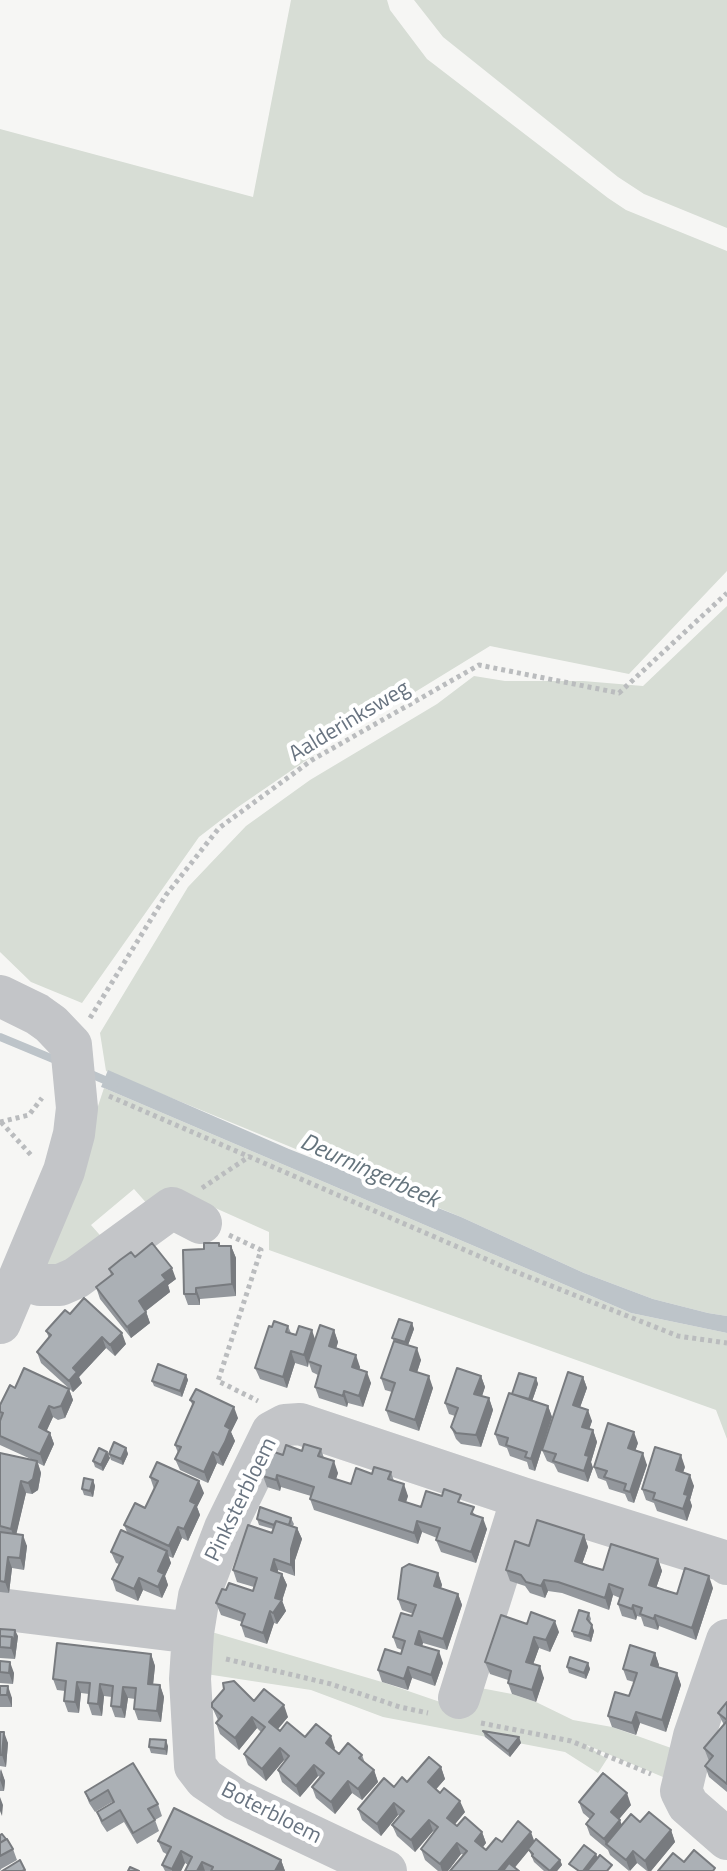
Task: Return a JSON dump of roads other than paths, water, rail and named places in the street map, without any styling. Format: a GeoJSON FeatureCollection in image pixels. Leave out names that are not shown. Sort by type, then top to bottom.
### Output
{"type":"FeatureCollection","features":[{"type":"Feature","properties":{"kind":"street"},"geometry":{"type":"LineString","coordinates":[[0,996],[37,1014],[80,1069],[74,1134],[64,1171],[0,1323]]}},
{"type":"Feature","properties":{"kind":"street"},"geometry":{"type":"LineString","coordinates":[[19,1278],[40,1285],[60,1285],[187,1216]]}},
{"type":"Feature","properties":{"kind":"street","name":"Pinksterbloem"},"geometry":{"type":"LineString","coordinates":[[193,1633],[199,1596],[225,1528],[272,1432],[285,1425],[300,1424],[727,1564]]}},
{"type":"Feature","properties":{"kind":"street"},"geometry":{"type":"LineString","coordinates":[[459,1698],[522,1498]]}},
{"type":"Feature","properties":{"kind":"street"},"geometry":{"type":"LineString","coordinates":[[0,1609],[193,1633]]}},
{"type":"Feature","properties":{"kind":"street","name":"Boterbloem"},"geometry":{"type":"LineString","coordinates":[[193,1633],[190,1679],[195,1766],[205,1779],[236,1800],[386,1871]]}},
{"type":"Feature","properties":{"kind":"street"},"geometry":{"type":"LineString","coordinates":[[727,1640],[694,1736],[681,1791],[688,1805],[727,1839]]}},
{"type":"Feature","properties":{"kind":"waterway","name":"Deurningerbeek"},"geometry":{"type":"LineString","coordinates":[[0,1037],[58,1061]]}},
{"type":"Feature","properties":{"kind":"waterway","name":"Deurningerbeek"},"geometry":{"type":"LineString","coordinates":[[86,1072],[114,1084]]}}]}
